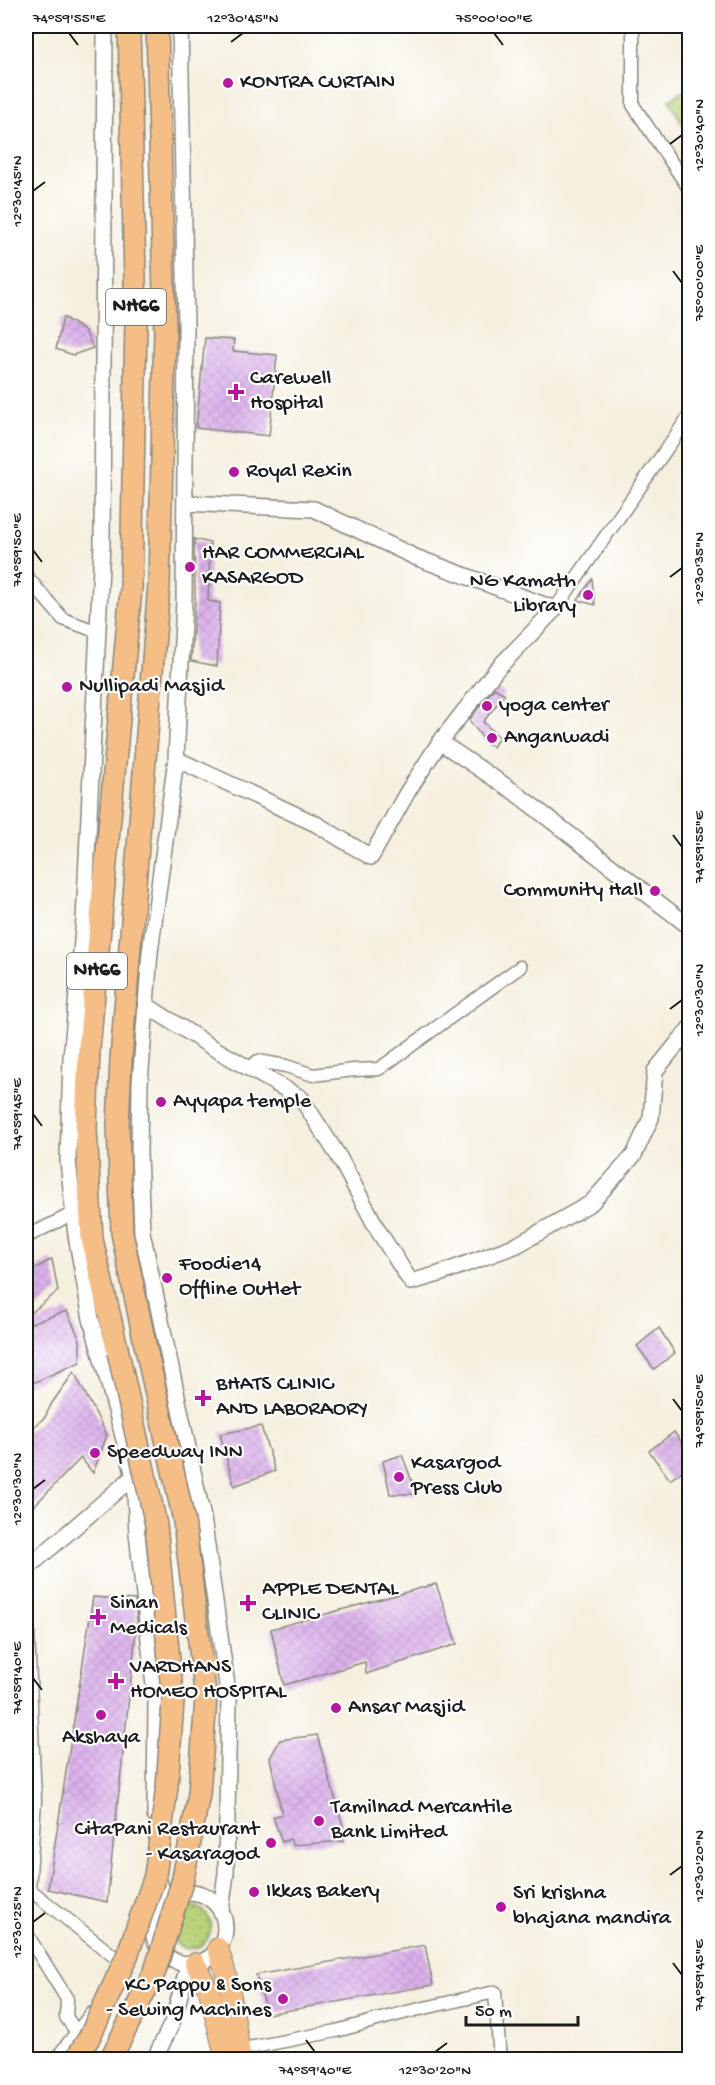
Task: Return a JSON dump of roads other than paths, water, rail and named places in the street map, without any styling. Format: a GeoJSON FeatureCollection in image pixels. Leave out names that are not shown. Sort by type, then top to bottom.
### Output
{"type":"FeatureCollection","features":[{"type":"Feature","properties":{"kind":"highway","name":"NH66"},"geometry":{"type":"LineString","coordinates":[[75,2060],[89,2038],[128,1956],[155,1875],[167,1787],[173,1702],[156,1526],[92,1239],[86,1129],[90,1049],[131,588],[136,321],[129,26]]}},
{"type":"Feature","properties":{"kind":"highway","name":"NH66"},"geometry":{"type":"LineString","coordinates":[[110,2060],[155,1971],[183,1880],[199,1794],[206,1698],[184,1521],[122,1233],[118,1126],[122,1047],[159,585],[165,331],[157,26]]}},
{"type":"Feature","properties":{"kind":"main road"},"geometry":{"type":"LineString","coordinates":[[218,1948],[229,1984],[232,2056]]}},
{"type":"Feature","properties":{"kind":"main road"},"geometry":{"type":"LineString","coordinates":[[192,1963],[209,1990],[232,2056]]}},
{"type":"Feature","properties":{"kind":"street"},"geometry":{"type":"LineString","coordinates":[[105,26],[102,534],[84,920],[71,1058],[68,1161],[76,1235],[91,1319],[134,1476],[137,1533],[156,1703],[154,1869],[166,1901]]}},
{"type":"Feature","properties":{"kind":"street"},"geometry":{"type":"LineString","coordinates":[[180,26],[186,326],[184,602],[176,759],[150,952],[140,1083],[139,1141],[142,1232],[203,1518],[229,1700],[226,1873],[221,1911]]}},
{"type":"Feature","properties":{"kind":"street"},"geometry":{"type":"LineString","coordinates":[[633,26],[633,105],[690,190]]}},
{"type":"Feature","properties":{"kind":"street"},"geometry":{"type":"LineString","coordinates":[[176,759],[316,824],[371,857],[408,791],[440,742],[496,670],[555,609],[690,415]]}},
{"type":"Feature","properties":{"kind":"street"},"geometry":{"type":"LineString","coordinates":[[185,503],[314,509],[415,557],[555,609]]}},
{"type":"Feature","properties":{"kind":"street"},"geometry":{"type":"LineString","coordinates":[[26,576],[63,619],[98,632]]}},
{"type":"Feature","properties":{"kind":"street"},"geometry":{"type":"LineString","coordinates":[[440,742],[513,791],[690,927]]}},
{"type":"Feature","properties":{"kind":"street"},"geometry":{"type":"LineString","coordinates":[[250,1068],[258,1061],[286,1066],[313,1075],[379,1069],[520,967]]}},
{"type":"Feature","properties":{"kind":"street"},"geometry":{"type":"LineString","coordinates":[[146,1005],[210,1046],[301,1098],[339,1156],[379,1232],[411,1282],[440,1274],[517,1245],[591,1203],[634,1155],[651,1118],[655,1071],[690,1028]]}},
{"type":"Feature","properties":{"kind":"street"},"geometry":{"type":"LineString","coordinates":[[26,1237],[74,1212]]}},
{"type":"Feature","properties":{"kind":"street"},"geometry":{"type":"LineString","coordinates":[[26,1569],[134,1476]]}},
{"type":"Feature","properties":{"kind":"street"},"geometry":{"type":"LineString","coordinates":[[26,1584],[35,1801],[29,1889],[126,1965]]}},
{"type":"Feature","properties":{"kind":"street"},"geometry":{"type":"LineString","coordinates":[[57,2060],[78,2034],[153,1926],[159,1908],[166,1901],[174,1895],[185,1892],[195,1892],[206,1896],[221,1911],[225,1929],[223,1939],[212,1955],[192,1963],[178,1962],[168,1956],[160,1948],[155,1938],[153,1926]]}},
{"type":"Feature","properties":{"kind":"street"},"geometry":{"type":"LineString","coordinates":[[26,1933],[67,1999],[66,2018],[78,2034]]}},
{"type":"Feature","properties":{"kind":"street"},"geometry":{"type":"LineString","coordinates":[[153,2060],[172,2023],[192,1963]]}},
{"type":"Feature","properties":{"kind":"street"},"geometry":{"type":"LineString","coordinates":[[232,2056],[495,1992],[500,2060]]}},
{"type":"Feature","properties":{"kind":"tunnel"},"geometry":{"type":"LineString","coordinates":[[125,1421],[179,1408]]}},
{"type":"Feature","properties":{"kind":"place","name":"KONTRA CURTAIN"},"geometry":{"type":"Point","coordinates":[228,83]}},
{"type":"Feature","properties":{"kind":"place","name":"Carewell Hospital"},"geometry":{"type":"Point","coordinates":[236,392]}},
{"type":"Feature","properties":{"kind":"place","name":"Royal Rexin"},"geometry":{"type":"Point","coordinates":[234,472]}},
{"type":"Feature","properties":{"kind":"place","name":"HAR COMMERCIAL KASARGOD"},"geometry":{"type":"Point","coordinates":[190,567]}},
{"type":"Feature","properties":{"kind":"place","name":"NG Kamath Library"},"geometry":{"type":"Point","coordinates":[588,595]}},
{"type":"Feature","properties":{"kind":"place","name":"Nullipadi Masjid"},"geometry":{"type":"Point","coordinates":[67,687]}},
{"type":"Feature","properties":{"kind":"place","name":"yoga center"},"geometry":{"type":"Point","coordinates":[487,706]}},
{"type":"Feature","properties":{"kind":"place","name":"Anganwadi"},"geometry":{"type":"Point","coordinates":[492,738]}},
{"type":"Feature","properties":{"kind":"place","name":"Community Hall"},"geometry":{"type":"Point","coordinates":[655,891]}},
{"type":"Feature","properties":{"kind":"place","name":"Ayyapa temple"},"geometry":{"type":"Point","coordinates":[161,1102]}},
{"type":"Feature","properties":{"kind":"place","name":"Foodie14 Offline Outlet"},"geometry":{"type":"Point","coordinates":[167,1278]}},
{"type":"Feature","properties":{"kind":"place","name":"BHATS CLINIC AND LABORAORY"},"geometry":{"type":"Point","coordinates":[203,1398]}},
{"type":"Feature","properties":{"kind":"place","name":"Speedway INN"},"geometry":{"type":"Point","coordinates":[95,1453]}},
{"type":"Feature","properties":{"kind":"place","name":"Kasargod Press Club"},"geometry":{"type":"Point","coordinates":[399,1477]}},
{"type":"Feature","properties":{"kind":"place","name":"APPLE DENTAL CLINIC"},"geometry":{"type":"Point","coordinates":[248,1603]}},
{"type":"Feature","properties":{"kind":"place","name":"Sinan Medicals"},"geometry":{"type":"Point","coordinates":[98,1617]}},
{"type":"Feature","properties":{"kind":"place","name":"VARDHANS HOMEO HOSPITAL"},"geometry":{"type":"Point","coordinates":[116,1681]}},
{"type":"Feature","properties":{"kind":"place","name":"Ansar Masjid"},"geometry":{"type":"Point","coordinates":[336,1708]}},
{"type":"Feature","properties":{"kind":"place","name":"Akshaya"},"geometry":{"type":"Point","coordinates":[101,1715]}},
{"type":"Feature","properties":{"kind":"place","name":"Tamilnad Mercantile Bank Limited"},"geometry":{"type":"Point","coordinates":[319,1821]}},
{"type":"Feature","properties":{"kind":"place","name":"CitaPani Restaurant - Kasaragod"},"geometry":{"type":"Point","coordinates":[271,1843]}},
{"type":"Feature","properties":{"kind":"place","name":"Ikkas Bakery"},"geometry":{"type":"Point","coordinates":[254,1892]}},
{"type":"Feature","properties":{"kind":"place","name":"Sri krishna bhajana mandira"},"geometry":{"type":"Point","coordinates":[501,1907]}},
{"type":"Feature","properties":{"kind":"place","name":"KC Pappu & Sons - Sewing Machines"},"geometry":{"type":"Point","coordinates":[283,1999]}}]}
